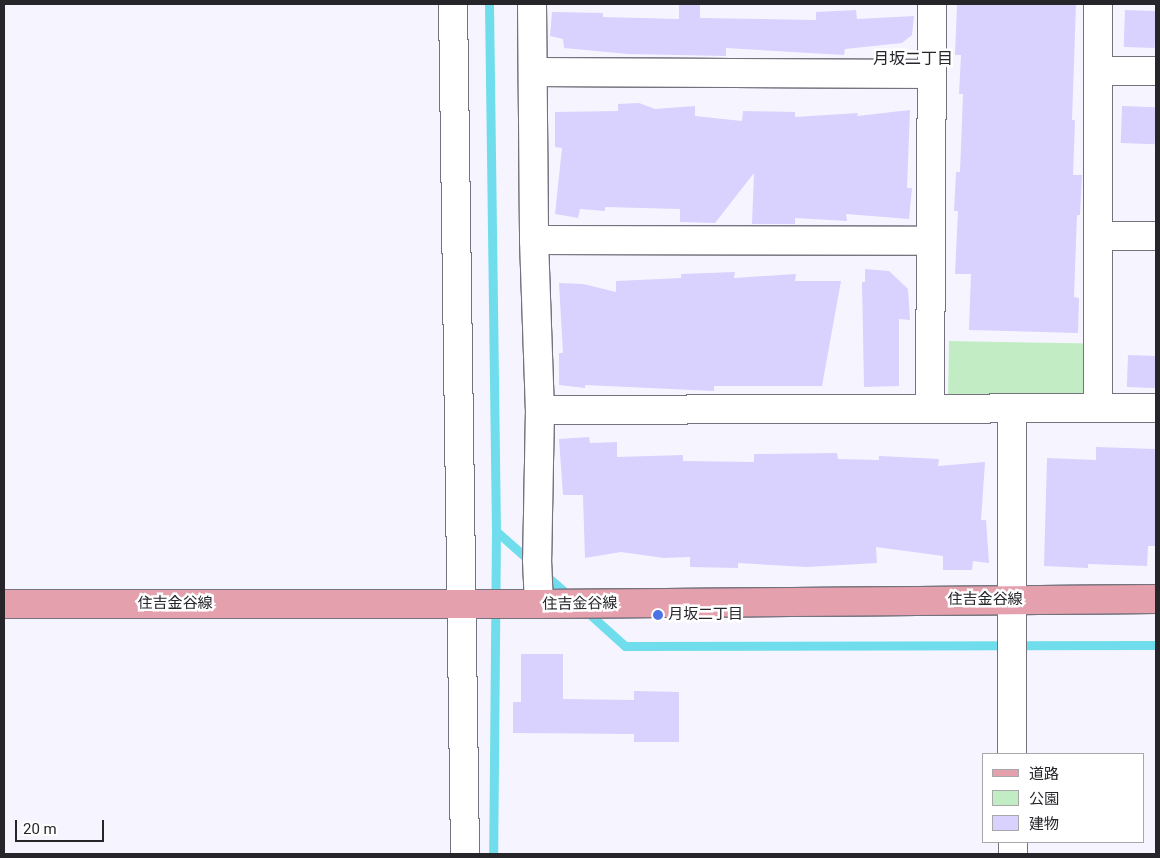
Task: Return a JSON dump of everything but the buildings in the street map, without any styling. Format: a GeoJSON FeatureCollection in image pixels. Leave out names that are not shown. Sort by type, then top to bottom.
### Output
{"type":"FeatureCollection","features":[{"type":"Feature","properties":{"kind":"main road","name":"住吉金谷線"},"geometry":{"type":"LineString","coordinates":[[4,604],[603,603],[1012,612],[1156,599]]}},
{"type":"Feature","properties":{"kind":"street"},"geometry":{"type":"LineString","coordinates":[[453,4],[465,604],[465,854]]}},
{"type":"Feature","properties":{"kind":"street"},"geometry":{"type":"LineString","coordinates":[[532,4],[534,240],[540,410],[537,568],[546,604]]}},
{"type":"Feature","properties":{"kind":"street"},"geometry":{"type":"LineString","coordinates":[[930,409],[932,4]]}},
{"type":"Feature","properties":{"kind":"street"},"geometry":{"type":"LineString","coordinates":[[1098,4],[1098,408]]}},
{"type":"Feature","properties":{"kind":"street"},"geometry":{"type":"LineString","coordinates":[[1098,71],[1156,71]]}},
{"type":"Feature","properties":{"kind":"street"},"geometry":{"type":"LineString","coordinates":[[532,72],[932,74]]}},
{"type":"Feature","properties":{"kind":"street"},"geometry":{"type":"LineString","coordinates":[[1098,236],[1156,236]]}},
{"type":"Feature","properties":{"kind":"street"},"geometry":{"type":"LineString","coordinates":[[534,240],[931,240]]}},
{"type":"Feature","properties":{"kind":"street"},"geometry":{"type":"LineString","coordinates":[[1012,408],[1012,753]]}},
{"type":"Feature","properties":{"kind":"street"},"geometry":{"type":"LineString","coordinates":[[540,410],[1156,408]]}},
{"type":"Feature","properties":{"kind":"green space"},"geometry":{"type":"Polygon","coordinates":[[[949,341],[1091,343],[1090,398],[948,396],[949,341]]]}},
{"type":"Feature","properties":{"kind":"waterway"},"geometry":{"type":"LineString","coordinates":[[489,4],[496,531],[493,854]]}},
{"type":"Feature","properties":{"kind":"waterway"},"geometry":{"type":"LineString","coordinates":[[496,531],[531,562]]}},
{"type":"Feature","properties":{"kind":"waterway"},"geometry":{"type":"LineString","coordinates":[[544,574],[570,597]]}},
{"type":"Feature","properties":{"kind":"waterway"},"geometry":{"type":"LineString","coordinates":[[585,610],[625,646],[1156,645]]}},
{"type":"Feature","properties":{"kind":"place","name":"月坂二丁目"},"geometry":{"type":"Point","coordinates":[658,615]}},
{"type":"Feature","properties":{"kind":"district","name":"月坂二丁目"},"geometry":{"type":"Point","coordinates":[913,59]}}]}
